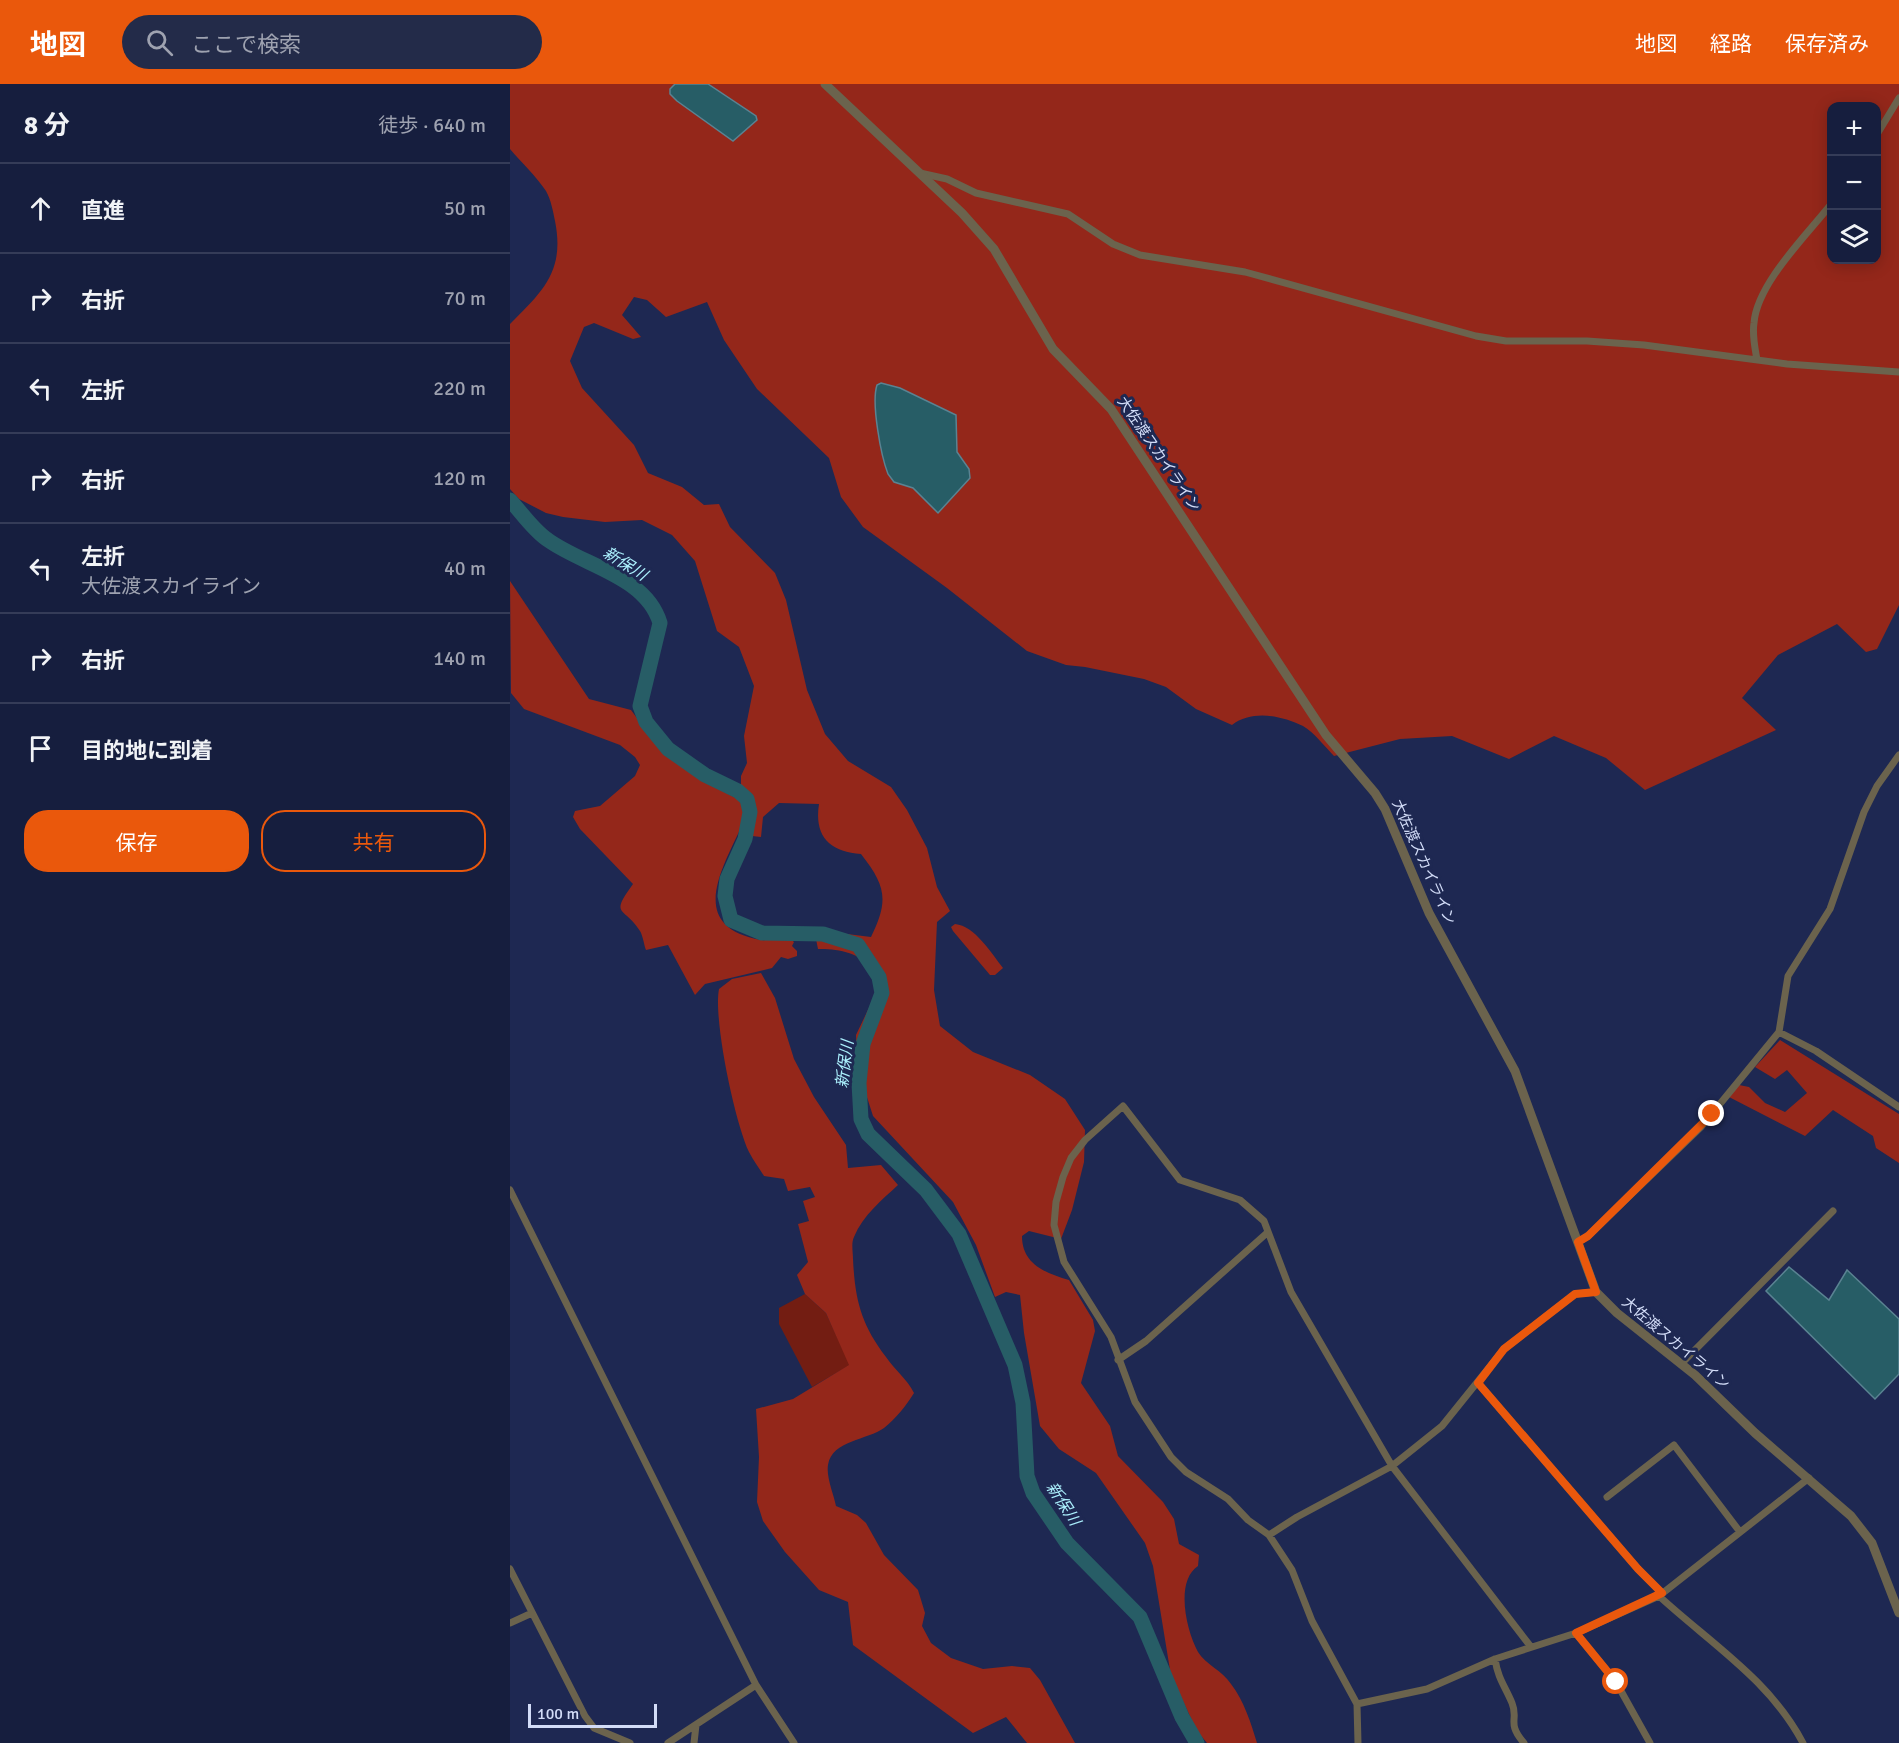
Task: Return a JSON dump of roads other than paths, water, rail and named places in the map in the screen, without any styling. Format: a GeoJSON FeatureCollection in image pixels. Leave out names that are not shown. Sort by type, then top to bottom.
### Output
{"type":"FeatureCollection","features":[{"type":"Feature","properties":{"kind":"street","name":"大佐渡スカイライン"},"geometry":{"type":"LineString","coordinates":[[825,84],[962,213],[994,249],[1053,349],[1111,409],[1326,735],[1375,792],[1385,809],[1429,913],[1515,1071],[1596,1292],[1617,1313],[1681,1364],[1863,1529],[1872,1543],[1899,1613]]}},
{"type":"Feature","properties":{"kind":"street"},"geometry":{"type":"LineString","coordinates":[[1881,128],[1899,98]]}},
{"type":"Feature","properties":{"kind":"street"},"geometry":{"type":"LineString","coordinates":[[920,172],[947,179],[976,193],[1068,214],[1113,244],[1140,255],[1245,273],[1476,336],[1506,341],[1587,341],[1644,345],[1757,360],[1899,372]]}},
{"type":"Feature","properties":{"kind":"street"},"geometry":{"type":"LineString","coordinates":[[1757,360],[1754,322],[1757,306],[1790,256],[1827,209]]}},
{"type":"Feature","properties":{"kind":"street"},"geometry":{"type":"LineString","coordinates":[[1578,1242],[1588,1236],[1701,1127],[1779,1032],[1788,976],[1830,909],[1864,812],[1877,786],[1899,756]]}},
{"type":"Feature","properties":{"kind":"street"},"geometry":{"type":"LineString","coordinates":[[1779,1032],[1816,1051],[1899,1107]]}},
{"type":"Feature","properties":{"kind":"street"},"geometry":{"type":"LineString","coordinates":[[1358,1743],[1357,1704],[1312,1621],[1292,1570],[1269,1535],[1248,1520],[1228,1499],[1186,1472],[1171,1457],[1135,1402],[1111,1337],[1064,1262],[1054,1225],[1056,1202],[1071,1158],[1085,1140],[1124,1106],[1180,1180],[1240,1200],[1264,1221],[1291,1292],[1392,1466],[1531,1647]]}},
{"type":"Feature","properties":{"kind":"street"},"geometry":{"type":"LineString","coordinates":[[510,1190],[756,1684],[794,1743]]}},
{"type":"Feature","properties":{"kind":"street"},"geometry":{"type":"LineString","coordinates":[[1681,1364],[1833,1210]]}},
{"type":"Feature","properties":{"kind":"street"},"geometry":{"type":"LineString","coordinates":[[1118,1360],[1146,1341],[1268,1232]]}},
{"type":"Feature","properties":{"kind":"street"},"geometry":{"type":"LineString","coordinates":[[1269,1535],[1297,1517],[1392,1466],[1442,1426],[1504,1349],[1575,1294],[1596,1292]]}},
{"type":"Feature","properties":{"kind":"street"},"geometry":{"type":"LineString","coordinates":[[1478,1383],[1661,1594],[1692,1626],[1725,1650],[1772,1696],[1790,1717],[1803,1743]]}},
{"type":"Feature","properties":{"kind":"street"},"geometry":{"type":"LineString","coordinates":[[1606,1497],[1674,1445],[1740,1532]]}},
{"type":"Feature","properties":{"kind":"street"},"geometry":{"type":"LineString","coordinates":[[1357,1704],[1427,1689],[1495,1659],[1576,1633],[1661,1594],[1809,1478]]}},
{"type":"Feature","properties":{"kind":"street"},"geometry":{"type":"LineString","coordinates":[[510,1569],[585,1716],[594,1728],[630,1743]]}},
{"type":"Feature","properties":{"kind":"street"},"geometry":{"type":"LineString","coordinates":[[510,1623],[532,1613]]}},
{"type":"Feature","properties":{"kind":"street"},"geometry":{"type":"LineString","coordinates":[[1576,1633],[1616,1682],[1650,1743]]}},
{"type":"Feature","properties":{"kind":"street"},"geometry":{"type":"LineString","coordinates":[[1495,1659],[1498,1680],[1513,1704],[1512,1724],[1524,1743]]}},
{"type":"Feature","properties":{"kind":"street"},"geometry":{"type":"LineString","coordinates":[[668,1743],[756,1684]]}},
{"type":"Feature","properties":{"kind":"street"},"geometry":{"type":"LineString","coordinates":[[694,1743],[696,1725]]}},
{"type":"Feature","properties":{"kind":"waterway","name":"新保川"},"geometry":{"type":"LineString","coordinates":[[510,500],[543,536],[628,583],[653,607],[660,623],[640,706],[646,722],[668,749],[705,775],[738,791],[747,799],[750,812],[745,839],[727,879],[725,896],[731,920],[762,933],[823,934],[858,945],[879,977],[882,993],[863,1044],[859,1083],[861,1119],[868,1134],[926,1190],[959,1234],[1015,1365],[1023,1403],[1027,1476],[1033,1493],[1067,1543],[1140,1617],[1182,1717],[1197,1743]]}}]}
